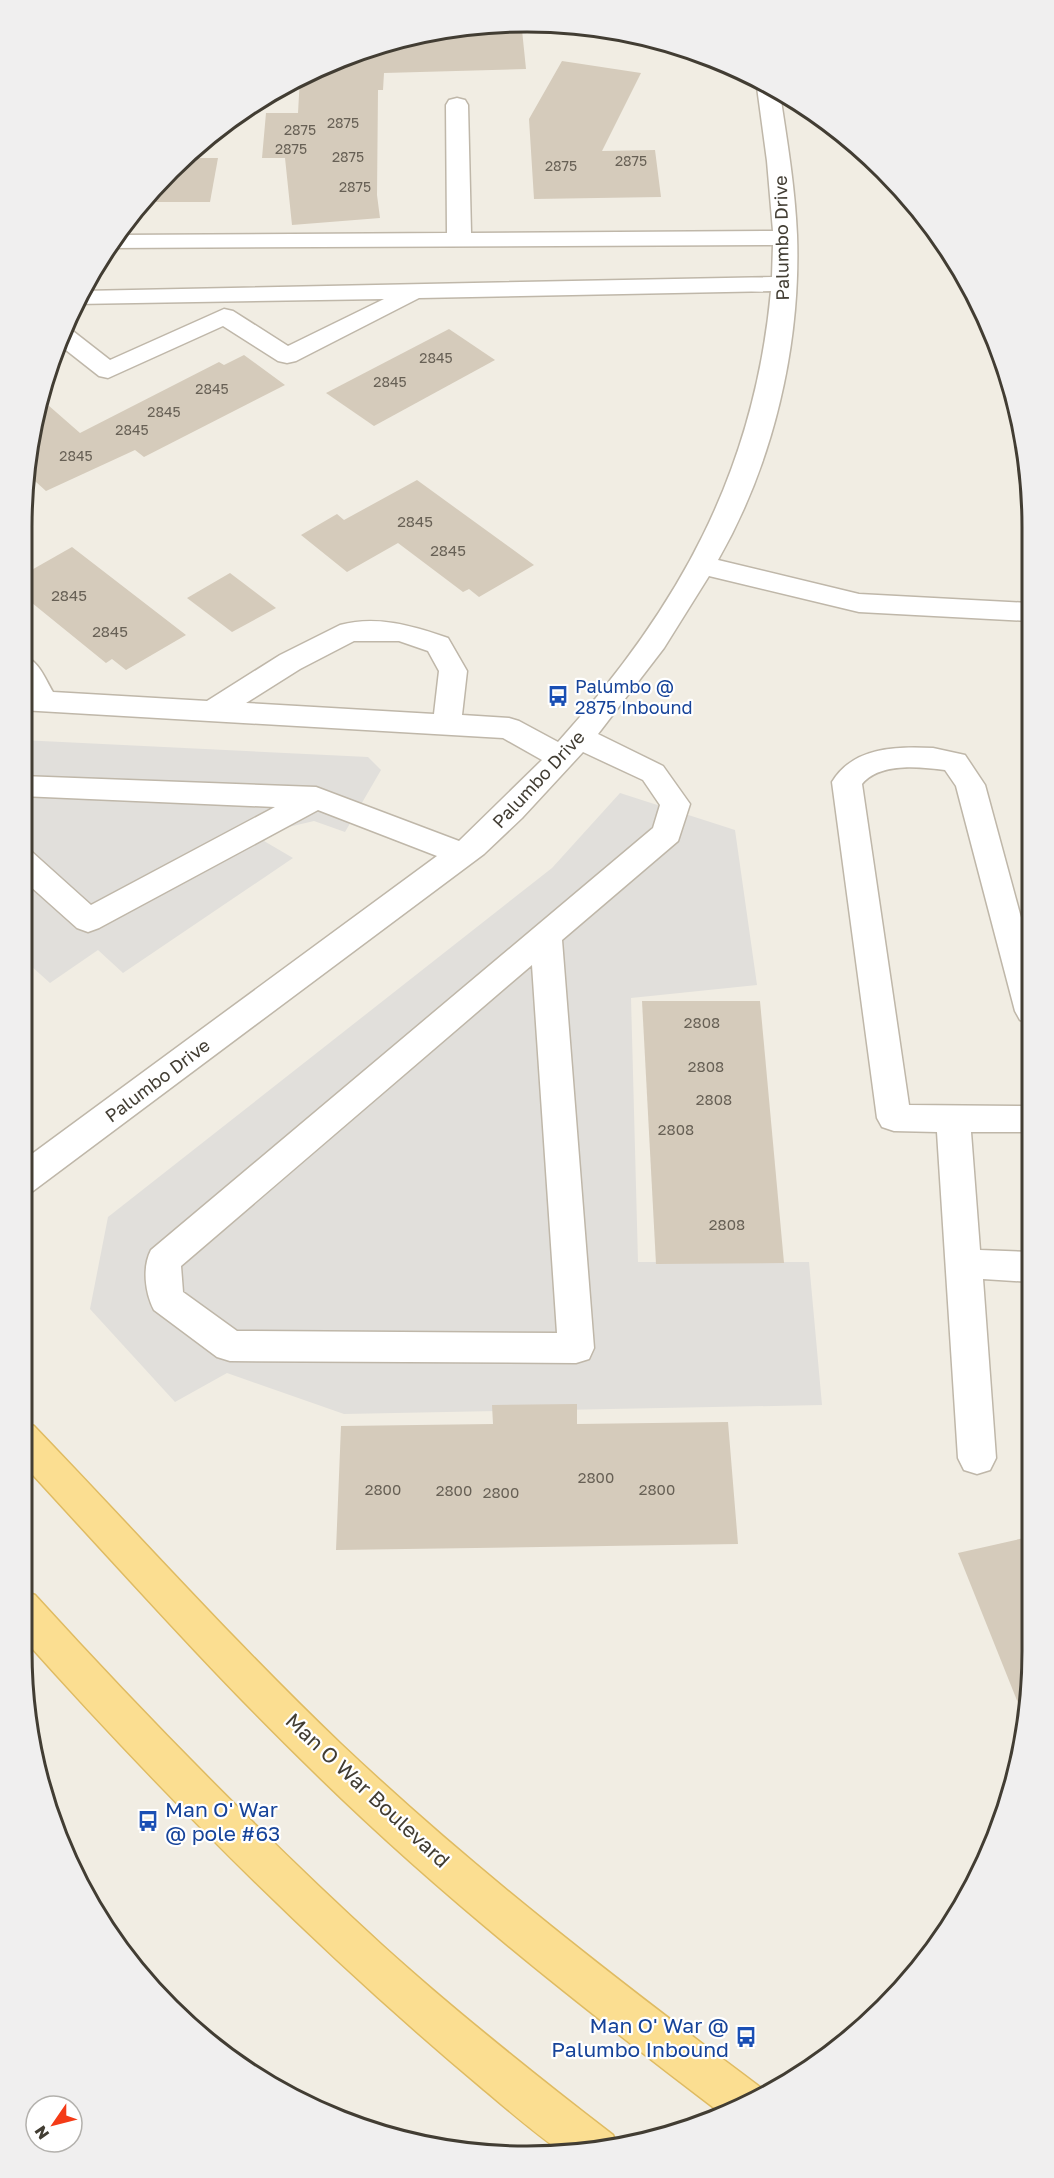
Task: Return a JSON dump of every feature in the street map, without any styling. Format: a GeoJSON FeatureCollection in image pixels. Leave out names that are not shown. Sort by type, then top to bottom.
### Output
{"type":"FeatureCollection","features":[{"type":"Feature","properties":{"kind":"main road","name":"Man O War Boulevard"},"geometry":{"type":"LineString","coordinates":[[32,1449],[254,1684],[373,1800],[596,1990],[738,2099]]}},
{"type":"Feature","properties":{"kind":"main road"},"geometry":{"type":"LineString","coordinates":[[32,1620],[84,1678],[232,1832],[402,1990],[519,2092],[586,2143]]}},
{"type":"Feature","properties":{"kind":"street","name":"Palumbo Drive"},"geometry":{"type":"LineString","coordinates":[[32,1173],[462,854],[516,806],[569,747],[666,624],[701,565],[734,501],[752,450],[777,350],[784,285],[784,238],[780,164],[769,95]]}},
{"type":"Feature","properties":{"kind":"street"},"geometry":{"type":"LineString","coordinates":[[457,105],[459,240]]}},
{"type":"Feature","properties":{"kind":"street"},"geometry":{"type":"LineString","coordinates":[[122,242],[784,238]]}},
{"type":"Feature","properties":{"kind":"street"},"geometry":{"type":"LineString","coordinates":[[88,299],[227,306],[419,292],[784,285]]}},
{"type":"Feature","properties":{"kind":"street"},"geometry":{"type":"LineString","coordinates":[[227,306],[287,357],[419,292]]}},
{"type":"Feature","properties":{"kind":"street"},"geometry":{"type":"LineString","coordinates":[[68,339],[108,371],[227,306]]}},
{"type":"Feature","properties":{"kind":"street"},"geometry":{"type":"LineString","coordinates":[[701,565],[859,603],[1022,612]]}},
{"type":"Feature","properties":{"kind":"street"},"geometry":{"type":"LineString","coordinates":[[212,711],[290,662],[350,632],[401,632],[438,645],[453,671],[447,725]]}},
{"type":"Feature","properties":{"kind":"street"},"geometry":{"type":"LineString","coordinates":[[32,700],[509,728],[653,773],[675,804],[667,832],[546,934],[163,1260],[165,1299],[230,1346],[576,1348],[546,934]]}},
{"type":"Feature","properties":{"kind":"street"},"geometry":{"type":"LineString","coordinates":[[1022,978],[970,785],[956,762],[937,757],[879,761],[858,769],[847,782],[894,1118],[1022,1119]]}},
{"type":"Feature","properties":{"kind":"street"},"geometry":{"type":"LineString","coordinates":[[32,786],[316,798],[462,854]]}},
{"type":"Feature","properties":{"kind":"street"},"geometry":{"type":"LineString","coordinates":[[32,870],[88,920],[316,798]]}},
{"type":"Feature","properties":{"kind":"street"},"geometry":{"type":"LineString","coordinates":[[953,1120],[977,1458]]}},
{"type":"Feature","properties":{"kind":"street"},"geometry":{"type":"LineString","coordinates":[[964,1264],[1022,1266]]}},
{"type":"Feature","properties":{"kind":"shaded area"},"geometry":{"type":"Polygon","coordinates":[[[32,741],[368,757],[381,770],[345,832],[314,821],[280,829],[264,841],[293,858],[123,973],[98,950],[50,983],[32,967],[32,741]]]}},
{"type":"Feature","properties":{"kind":"shaded area"},"geometry":{"type":"Polygon","coordinates":[[[620,793],[735,830],[757,985],[631,998],[638,1262],[809,1262],[822,1405],[344,1414],[227,1373],[175,1402],[90,1309],[108,1217],[552,868],[620,793]]]}},
{"type":"Feature","properties":{"kind":"building"},"geometry":{"type":"Polygon","coordinates":[[[522,32],[526,69],[384,73],[383,90],[378,90],[377,195],[380,218],[292,225],[285,158],[262,158],[266,113],[298,113],[299,87],[337,69],[399,48],[430,41],[462,36],[522,32]]]}},
{"type":"Feature","properties":{"kind":"building"},"geometry":{"type":"Polygon","coordinates":[[[562,61],[641,73],[602,151],[655,150],[661,197],[534,199],[529,119],[562,61]]]}},
{"type":"Feature","properties":{"kind":"building"},"geometry":{"type":"Polygon","coordinates":[[[196,158],[218,158],[210,202],[152,202],[196,158]]]}},
{"type":"Feature","properties":{"kind":"building"},"geometry":{"type":"Polygon","coordinates":[[[449,329],[495,360],[374,426],[326,393],[449,329]]]}},
{"type":"Feature","properties":{"kind":"building"},"geometry":{"type":"Polygon","coordinates":[[[244,355],[285,385],[144,457],[135,450],[46,491],[34,480],[47,404],[80,433],[219,362],[224,365],[244,355]]]}},
{"type":"Feature","properties":{"kind":"building"},"geometry":{"type":"Polygon","coordinates":[[[417,480],[534,565],[479,597],[469,589],[463,592],[398,543],[347,572],[301,535],[337,514],[344,520],[417,480]]]}},
{"type":"Feature","properties":{"kind":"building"},"geometry":{"type":"Polygon","coordinates":[[[72,547],[186,635],[126,670],[112,659],[106,663],[32,603],[32,570],[72,547]]]}},
{"type":"Feature","properties":{"kind":"building"},"geometry":{"type":"Polygon","coordinates":[[[230,573],[276,608],[232,632],[187,598],[230,573]]]}},
{"type":"Feature","properties":{"kind":"building"},"geometry":{"type":"Polygon","coordinates":[[[642,1001],[760,1001],[784,1263],[656,1264],[642,1001]]]}},
{"type":"Feature","properties":{"kind":"building"},"geometry":{"type":"Polygon","coordinates":[[[577,1404],[577,1424],[728,1422],[738,1544],[336,1550],[341,1426],[493,1424],[492,1405],[577,1404]]]}},
{"type":"Feature","properties":{"kind":"building"},"geometry":{"type":"Polygon","coordinates":[[[1022,1538],[1022,1651],[1019,1705],[958,1553],[1022,1538]]]}},
{"type":"Feature","properties":{"kind":"place","name":"Palumbo @ 2875 Inbound"},"geometry":{"type":"Point","coordinates":[558,696]}},
{"type":"Feature","properties":{"kind":"place","name":"Man O' War @ pole #63"},"geometry":{"type":"Point","coordinates":[148,1821]}},
{"type":"Feature","properties":{"kind":"place","name":"Man O' War @ Palumbo Inbound"},"geometry":{"type":"Point","coordinates":[746,2037]}}]}
